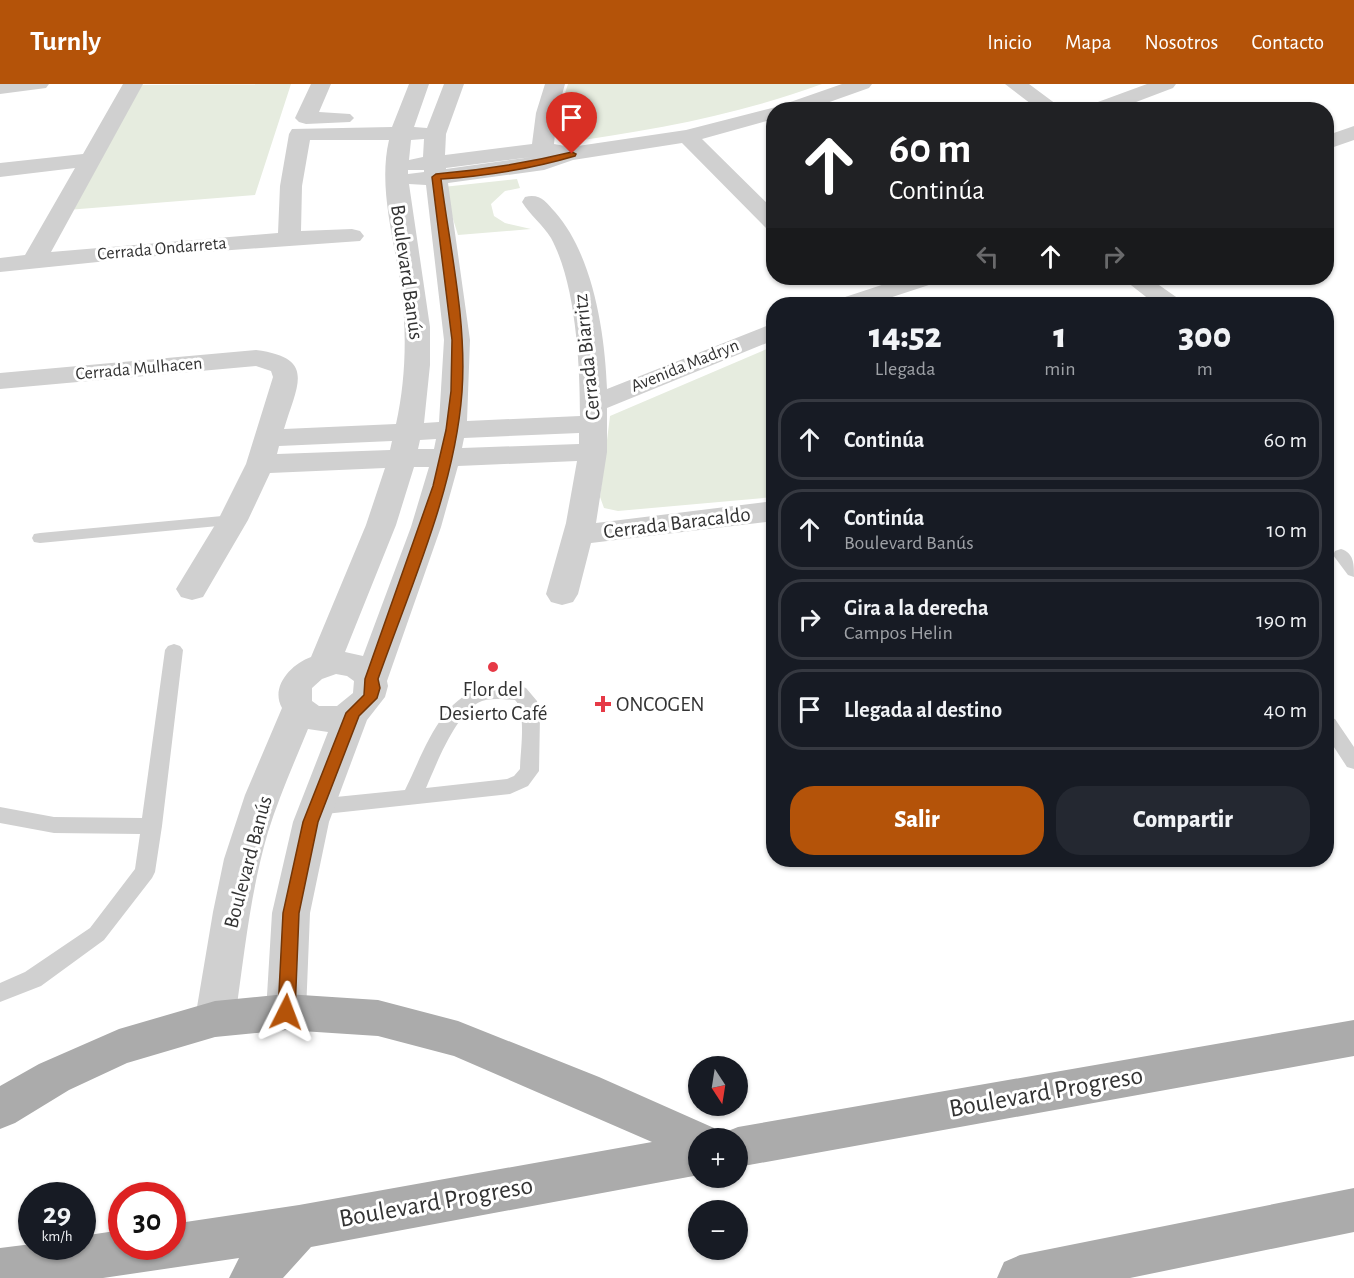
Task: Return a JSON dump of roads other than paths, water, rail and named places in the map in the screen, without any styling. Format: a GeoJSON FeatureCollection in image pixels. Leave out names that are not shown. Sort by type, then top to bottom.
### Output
{"type":"FeatureCollection","features":[{"type":"Feature","properties":{"kind":"main road"},"geometry":{"type":"LineString","coordinates":[[0,1109],[54,1077],[119,1047],[215,1019],[286,1012],[378,1018],[458,1039],[584,1091],[688,1138]]}},
{"type":"Feature","properties":{"kind":"main road","name":"Boulevard Progreso"},"geometry":{"type":"LineString","coordinates":[[748,1145],[1354,1038]]}},
{"type":"Feature","properties":{"kind":"main road","name":"Boulevard Progreso"},"geometry":{"type":"LineString","coordinates":[[186,1243],[299,1227],[688,1156]]}},
{"type":"Feature","properties":{"kind":"main road"},"geometry":{"type":"LineString","coordinates":[[1020,1278],[1354,1210]]}},
{"type":"Feature","properties":{"kind":"main road"},"geometry":{"type":"LineString","coordinates":[[252,1278],[299,1227]]}},
{"type":"Feature","properties":{"kind":"main road"},"geometry":{"type":"LineString","coordinates":[[0,1271],[108,1255]]}},
{"type":"Feature","properties":{"kind":"street"},"geometry":{"type":"LineString","coordinates":[[0,88],[39,84]]}},
{"type":"Feature","properties":{"kind":"street"},"geometry":{"type":"LineString","coordinates":[[34,261],[133,84]]}},
{"type":"Feature","properties":{"kind":"street"},"geometry":{"type":"LineString","coordinates":[[321,84],[306,118],[438,126]]}},
{"type":"Feature","properties":{"kind":"street","name":"Boulevard Banús"},"geometry":{"type":"LineString","coordinates":[[324,664],[390,503],[409,432],[416,381],[417,320],[399,215],[397,174],[403,125],[419,84]]}},
{"type":"Feature","properties":{"kind":"street","name":"Boulevard Banús"},"geometry":{"type":"LineString","coordinates":[[371,679],[426,527],[447,457],[452,430],[456,391],[457,340],[435,170],[438,126],[454,84]]}},
{"type":"Feature","properties":{"kind":"street"},"geometry":{"type":"LineString","coordinates":[[543,156],[548,102],[555,84]]}},
{"type":"Feature","properties":{"kind":"street"},"geometry":{"type":"LineString","coordinates":[[812,102],[862,84]]}},
{"type":"Feature","properties":{"kind":"street"},"geometry":{"type":"LineString","coordinates":[[1015,84],[1042,102]]}},
{"type":"Feature","properties":{"kind":"street"},"geometry":{"type":"LineString","coordinates":[[1116,102],[1166,84]]}},
{"type":"Feature","properties":{"kind":"street"},"geometry":{"type":"LineString","coordinates":[[838,94],[846,102]]}},
{"type":"Feature","properties":{"kind":"street"},"geometry":{"type":"LineString","coordinates":[[397,174],[572,154],[687,136],[766,115]]}},
{"type":"Feature","properties":{"kind":"street"},"geometry":{"type":"LineString","coordinates":[[290,238],[287,212],[291,177],[300,134],[403,125]]}},
{"type":"Feature","properties":{"kind":"street"},"geometry":{"type":"LineString","coordinates":[[1334,140],[1354,132]]}},
{"type":"Feature","properties":{"kind":"street"},"geometry":{"type":"LineString","coordinates":[[687,136],[766,215]]}},
{"type":"Feature","properties":{"kind":"street"},"geometry":{"type":"LineString","coordinates":[[0,170],[92,160]]}},
{"type":"Feature","properties":{"kind":"street","name":"Cerrada Biarritz"},"geometry":{"type":"LineString","coordinates":[[532,202],[561,235],[572,258],[588,332],[595,413],[589,492],[580,535],[562,594]]}},
{"type":"Feature","properties":{"kind":"street","name":"Cerrada Ondarreta"},"geometry":{"type":"LineString","coordinates":[[0,265],[290,238],[352,236]]}},
{"type":"Feature","properties":{"kind":"street"},"geometry":{"type":"LineString","coordinates":[[868,297],[903,285]]}},
{"type":"Feature","properties":{"kind":"street"},"geometry":{"type":"LineString","coordinates":[[1144,285],[1160,297]]}},
{"type":"Feature","properties":{"kind":"street"},"geometry":{"type":"LineString","coordinates":[[896,287],[908,297]]}},
{"type":"Feature","properties":{"kind":"street","name":"Avenida Madryn"},"geometry":{"type":"LineString","coordinates":[[265,451],[409,432],[452,430],[595,413],[766,335]]}},
{"type":"Feature","properties":{"kind":"street","name":"Cerrada Mulhacen"},"geometry":{"type":"LineString","coordinates":[[0,381],[256,358],[278,362],[283,367],[286,377],[265,451]]}},
{"type":"Feature","properties":{"kind":"street"},"geometry":{"type":"LineString","coordinates":[[192,589],[233,520],[265,451],[402,459],[593,452]]}},
{"type":"Feature","properties":{"kind":"street","name":"Cerrada Baracaldo"},"geometry":{"type":"LineString","coordinates":[[580,535],[766,512]]}},
{"type":"Feature","properties":{"kind":"street"},"geometry":{"type":"LineString","coordinates":[[336,662],[359,666],[371,679],[373,688],[370,698],[353,713],[329,720],[317,719],[298,710],[293,693],[296,684],[313,669],[324,664],[336,662]]}},
{"type":"Feature","properties":{"kind":"street","name":"Boulevard Banús"},"geometry":{"type":"LineString","coordinates":[[215,1019],[241,872],[258,808],[298,710]]}},
{"type":"Feature","properties":{"kind":"street"},"geometry":{"type":"LineString","coordinates":[[286,1012],[291,913],[311,822],[353,713]]}},
{"type":"Feature","properties":{"kind":"lane"},"geometry":{"type":"LineString","coordinates":[[40,538],[233,520]]}},
{"type":"Feature","properties":{"kind":"lane"},"geometry":{"type":"LineString","coordinates":[[1341,555],[1354,571]]}},
{"type":"Feature","properties":{"kind":"lane"},"geometry":{"type":"LineString","coordinates":[[0,993],[33,979],[97,934],[145,872],[174,650]]}},
{"type":"Feature","properties":{"kind":"lane"},"geometry":{"type":"LineString","coordinates":[[316,807],[411,798],[510,786],[521,781],[529,771],[531,716],[528,701],[520,693],[490,693],[471,698],[457,708],[411,798]]}},
{"type":"Feature","properties":{"kind":"lane"},"geometry":{"type":"LineString","coordinates":[[1334,733],[1354,762]]}},
{"type":"Feature","properties":{"kind":"lane"},"geometry":{"type":"LineString","coordinates":[[0,815],[54,825],[152,826]]}},
{"type":"Feature","properties":{"kind":"place","name":"Flor del Desierto Café"},"geometry":{"type":"Point","coordinates":[493,667]}},
{"type":"Feature","properties":{"kind":"place","name":"ONCOGEN"},"geometry":{"type":"Point","coordinates":[603,704]}}]}
